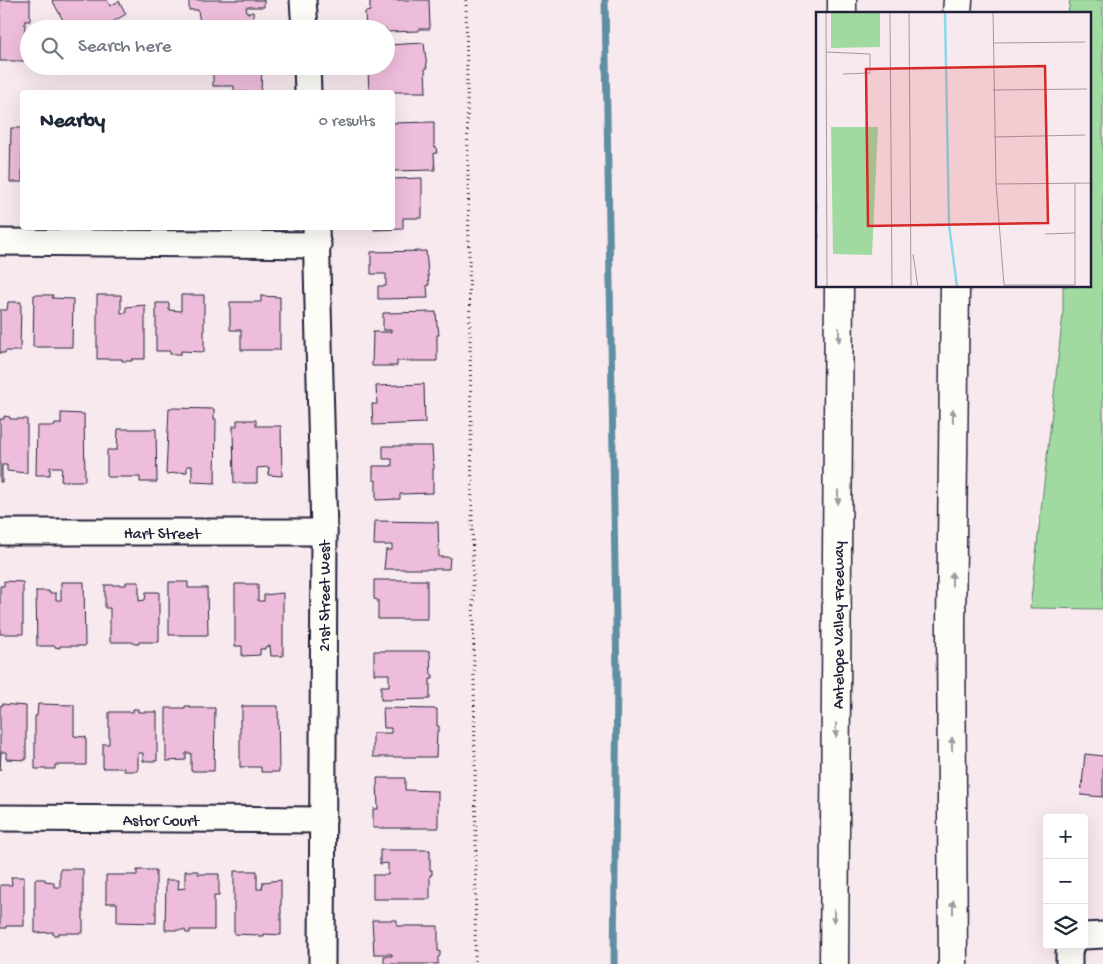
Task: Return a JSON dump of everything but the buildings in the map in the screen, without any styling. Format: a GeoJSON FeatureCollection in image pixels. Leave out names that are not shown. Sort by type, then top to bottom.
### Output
{"type":"FeatureCollection","features":[{"type":"Feature","properties":{"kind":"highway","name":"Antelope Valley Freeway"},"geometry":{"type":"LineString","coordinates":[[834,964],[839,288]]}},
{"type":"Feature","properties":{"kind":"highway"},"geometry":{"type":"LineString","coordinates":[[953,964],[951,628],[955,288]]}},
{"type":"Feature","properties":{"kind":"street"},"geometry":{"type":"LineString","coordinates":[[303,0],[304,20]]}},
{"type":"Feature","properties":{"kind":"street"},"geometry":{"type":"LineString","coordinates":[[307,75],[308,90]]}},
{"type":"Feature","properties":{"kind":"street"},"geometry":{"type":"LineString","coordinates":[[0,242],[317,236]]}},
{"type":"Feature","properties":{"kind":"street","name":"21st Street West"},"geometry":{"type":"LineString","coordinates":[[317,236],[324,532],[322,964]]}},
{"type":"Feature","properties":{"kind":"street","name":"Hart Street"},"geometry":{"type":"LineString","coordinates":[[0,532],[324,532]]}},
{"type":"Feature","properties":{"kind":"street","name":"Astor Court"},"geometry":{"type":"LineString","coordinates":[[0,818],[323,820]]}},
{"type":"Feature","properties":{"kind":"street"},"geometry":{"type":"LineString","coordinates":[[1088,936],[1103,935]]}},
{"type":"Feature","properties":{"kind":"street"},"geometry":{"type":"LineString","coordinates":[[1068,964],[1070,949]]}},
{"type":"Feature","properties":{"kind":"path"},"geometry":{"type":"LineString","coordinates":[[466,0],[476,815],[475,964]]}},
{"type":"Feature","properties":{"kind":"green space"},"geometry":{"type":"Polygon","coordinates":[[[1070,0],[1103,0],[1103,609],[1030,608],[1063,314],[1063,288],[1090,288],[1090,12],[1068,12],[1070,0]]]}},
{"type":"Feature","properties":{"kind":"waterway"},"geometry":{"type":"LineString","coordinates":[[605,0],[617,679],[614,964]]}}]}
